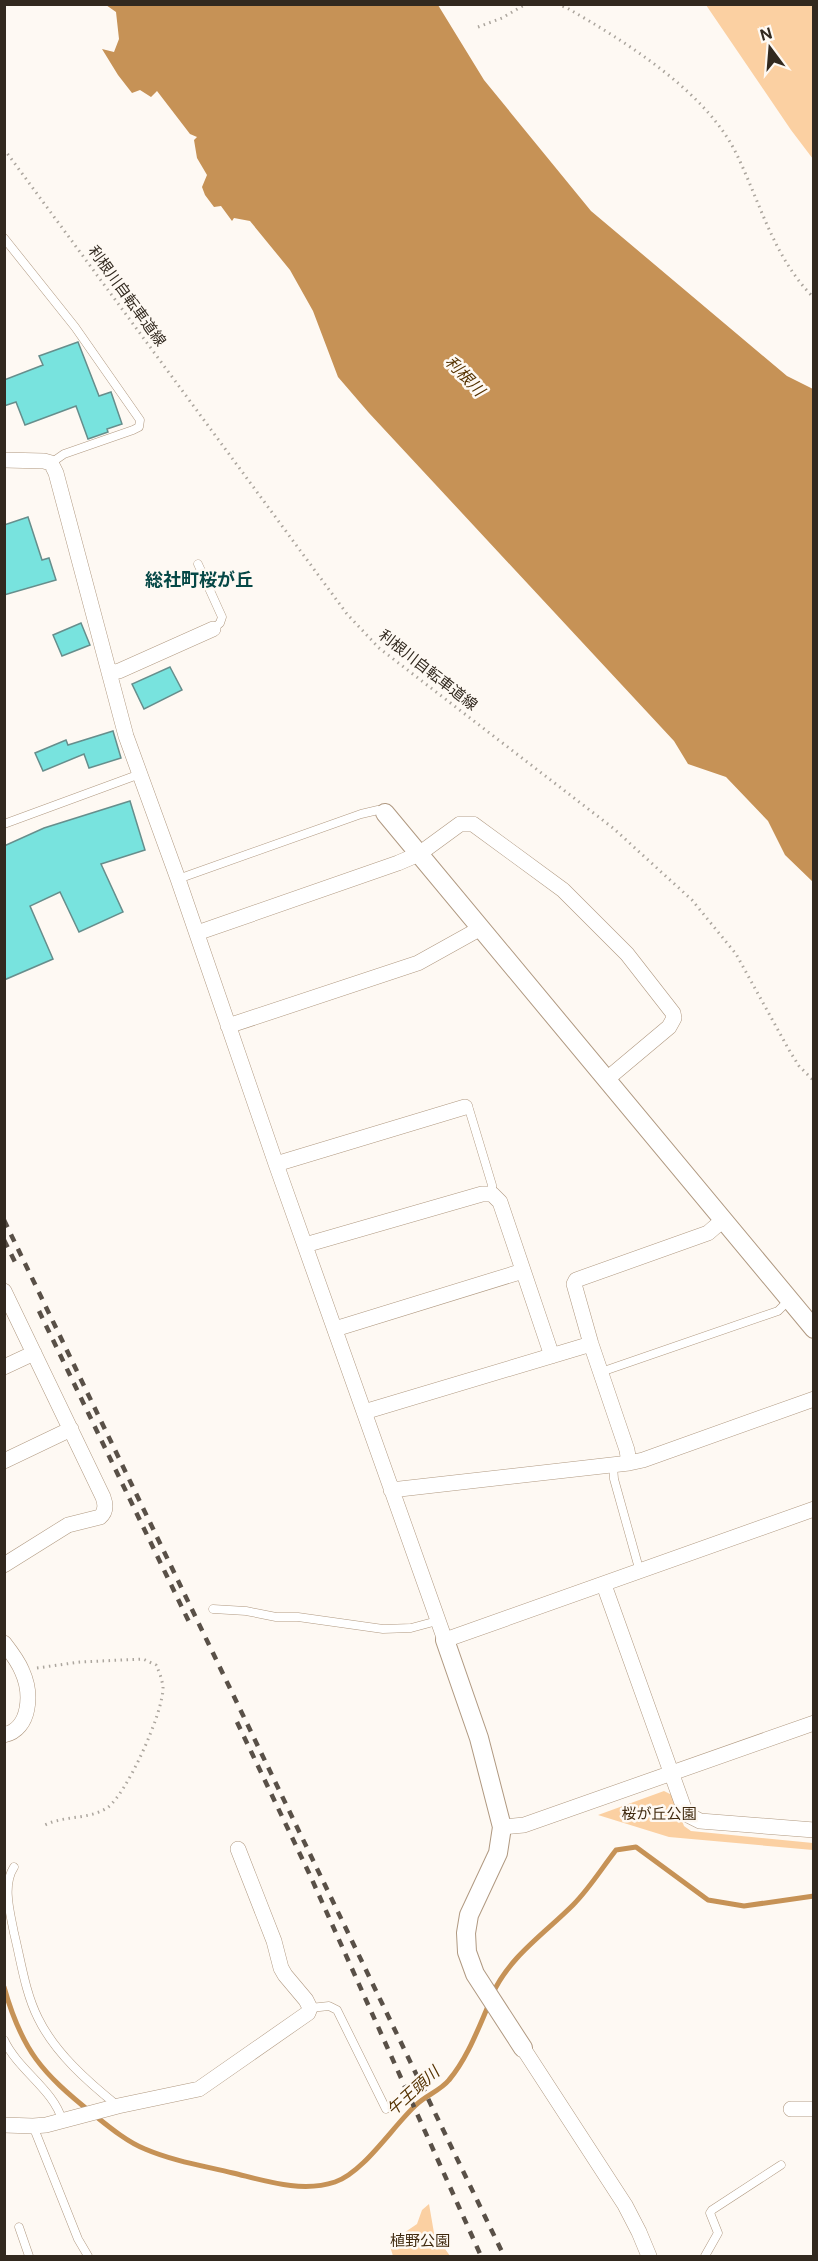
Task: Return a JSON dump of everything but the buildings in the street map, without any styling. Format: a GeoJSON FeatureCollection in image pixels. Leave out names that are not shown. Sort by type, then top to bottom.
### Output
{"type":"FeatureCollection","features":[{"type":"Feature","properties":{"kind":"street"},"geometry":{"type":"LineString","coordinates":[[4,460],[44,460],[51,463],[56,473],[126,735],[479,1738],[502,1827],[498,1853],[473,1904],[466,1925],[467,1952],[495,2007],[626,2205],[649,2256]]}},
{"type":"Feature","properties":{"kind":"street"},"geometry":{"type":"LineString","coordinates":[[109,673],[213,629]]}},
{"type":"Feature","properties":{"kind":"street"},"geometry":{"type":"LineString","coordinates":[[386,813],[813,1329]]}},
{"type":"Feature","properties":{"kind":"street"},"geometry":{"type":"LineString","coordinates":[[197,933],[419,854],[460,824],[473,824],[557,885],[627,954],[670,1007],[674,1018],[669,1027],[607,1079]]}},
{"type":"Feature","properties":{"kind":"street"},"geometry":{"type":"LineString","coordinates":[[228,1026],[418,963],[481,928]]}},
{"type":"Feature","properties":{"kind":"street"},"geometry":{"type":"LineString","coordinates":[[276,1164],[465,1107]]}},
{"type":"Feature","properties":{"kind":"street"},"geometry":{"type":"LineString","coordinates":[[305,1245],[482,1194],[492,1194],[500,1202],[552,1356]]}},
{"type":"Feature","properties":{"kind":"street"},"geometry":{"type":"LineString","coordinates":[[629,1463],[627,1450],[591,1344],[574,1284],[576,1280],[708,1233],[723,1220]]}},
{"type":"Feature","properties":{"kind":"street"},"geometry":{"type":"LineString","coordinates":[[334,1329],[523,1271]]}},
{"type":"Feature","properties":{"kind":"street"},"geometry":{"type":"LineString","coordinates":[[4,1291],[105,1502],[103,1515],[100,1517],[68,1525],[4,1565]]}},
{"type":"Feature","properties":{"kind":"street"},"geometry":{"type":"LineString","coordinates":[[364,1412],[591,1344]]}},
{"type":"Feature","properties":{"kind":"street"},"geometry":{"type":"LineString","coordinates":[[4,1367],[34,1353]]}},
{"type":"Feature","properties":{"kind":"street"},"geometry":{"type":"LineString","coordinates":[[391,1490],[613,1466],[643,1460],[813,1399]]}},
{"type":"Feature","properties":{"kind":"street"},"geometry":{"type":"LineString","coordinates":[[4,1461],[71,1429]]}},
{"type":"Feature","properties":{"kind":"street"},"geometry":{"type":"LineString","coordinates":[[445,1640],[813,1509]]}},
{"type":"Feature","properties":{"kind":"street"},"geometry":{"type":"LineString","coordinates":[[604,1585],[686,1814],[695,1820],[813,1830]]}},
{"type":"Feature","properties":{"kind":"street"},"geometry":{"type":"LineString","coordinates":[[4,1643],[23,1673],[27,1696],[23,1723],[16,1731],[4,1735]]}},
{"type":"Feature","properties":{"kind":"street"},"geometry":{"type":"LineString","coordinates":[[502,1827],[524,1825],[813,1723]]}},
{"type":"Feature","properties":{"kind":"street"},"geometry":{"type":"LineString","coordinates":[[4,2125],[33,2126],[200,2089],[308,2013],[310,2008],[306,2000],[281,1968],[274,1941],[238,1849]]}},
{"type":"Feature","properties":{"kind":"street"},"geometry":{"type":"LineString","coordinates":[[791,2109],[813,2109]]}},
{"type":"Feature","properties":{"kind":"lane"},"geometry":{"type":"LineString","coordinates":[[4,238],[75,327],[140,420],[139,427],[133,430],[64,454],[51,463]]}},
{"type":"Feature","properties":{"kind":"lane"},"geometry":{"type":"LineString","coordinates":[[198,564],[222,617],[220,623],[213,629]]}},
{"type":"Feature","properties":{"kind":"lane"},"geometry":{"type":"LineString","coordinates":[[4,824],[140,774]]}},
{"type":"Feature","properties":{"kind":"lane"},"geometry":{"type":"LineString","coordinates":[[178,879],[361,814],[378,810],[386,813]]}},
{"type":"Feature","properties":{"kind":"lane"},"geometry":{"type":"LineString","coordinates":[[465,1107],[469,1109],[492,1185],[492,1194]]}},
{"type":"Feature","properties":{"kind":"lane"},"geometry":{"type":"LineString","coordinates":[[601,1372],[778,1311],[789,1300]]}},
{"type":"Feature","properties":{"kind":"lane"},"geometry":{"type":"LineString","coordinates":[[613,1466],[614,1479],[640,1572]]}},
{"type":"Feature","properties":{"kind":"lane"},"geometry":{"type":"LineString","coordinates":[[213,1609],[246,1611],[276,1617],[305,1618],[383,1629],[411,1628],[437,1621]]}},
{"type":"Feature","properties":{"kind":"lane"},"geometry":{"type":"LineString","coordinates":[[14,1867],[6,1878],[12,1922],[28,1991],[37,2016],[51,2040],[81,2073],[118,2106]]}},
{"type":"Feature","properties":{"kind":"lane"},"geometry":{"type":"LineString","coordinates":[[310,2008],[328,2006],[337,2010],[386,2109]]}},
{"type":"Feature","properties":{"kind":"lane"},"geometry":{"type":"LineString","coordinates":[[4,2040],[17,2061],[67,2119]]}},
{"type":"Feature","properties":{"kind":"lane"},"geometry":{"type":"LineString","coordinates":[[33,2126],[78,2239],[88,2256]]}},
{"type":"Feature","properties":{"kind":"lane"},"geometry":{"type":"LineString","coordinates":[[705,2256],[718,2233],[711,2216],[712,2210],[781,2165]]}},
{"type":"Feature","properties":{"kind":"lane"},"geometry":{"type":"LineString","coordinates":[[19,2227],[29,2256]]}},
{"type":"Feature","properties":{"kind":"path"},"geometry":{"type":"LineString","coordinates":[[478,27],[502,18],[526,4]]}},
{"type":"Feature","properties":{"kind":"path"},"geometry":{"type":"LineString","coordinates":[[556,4],[567,8],[624,42],[692,97],[719,125],[736,153],[781,257],[797,282],[813,298]]}},
{"type":"Feature","properties":{"kind":"path","name":"利根川自転車道線"},"geometry":{"type":"LineString","coordinates":[[4,149],[347,614],[386,654],[613,828],[692,900],[736,954],[789,1050],[799,1066],[813,1081]]}},
{"type":"Feature","properties":{"kind":"path"},"geometry":{"type":"LineString","coordinates":[[30,1670],[80,1662],[122,1662],[144,1659],[156,1665],[163,1687],[162,1699],[142,1753],[127,1783],[112,1804],[92,1815],[59,1820],[45,1825]]}},
{"type":"Feature","properties":{"kind":"green space"},"geometry":{"type":"Polygon","coordinates":[[[706,5],[813,5],[813,159],[791,130],[706,5]]]}},
{"type":"Feature","properties":{"kind":"green space","name":"桜が丘公園"},"geometry":{"type":"Polygon","coordinates":[[[664,1791],[672,1795],[684,1826],[691,1831],[813,1843],[813,1850],[669,1837],[598,1815],[664,1791]]]}},
{"type":"Feature","properties":{"kind":"green space","name":"植野公園"},"geometry":{"type":"Polygon","coordinates":[[[429,2204],[434,2233],[450,2256],[393,2256],[389,2243],[417,2224],[422,2210],[429,2204]]]}},
{"type":"Feature","properties":{"kind":"water","name":"利根川"},"geometry":{"type":"Polygon","coordinates":[[[106,5],[438,5],[484,80],[591,211],[787,376],[813,389],[813,882],[785,855],[768,821],[726,777],[688,764],[674,741],[338,377],[313,311],[290,270],[250,221],[234,218],[232,221],[221,206],[214,207],[205,195],[202,187],[207,175],[197,158],[194,140],[197,137],[190,134],[157,91],[151,97],[140,90],[132,93],[118,75],[102,49],[114,52],[119,39],[116,12],[106,5]]]}},
{"type":"Feature","properties":{"kind":"waterway","name":"午王頭川"},"geometry":{"type":"LineString","coordinates":[[492,1995],[499,1981],[517,1957],[579,1899],[616,1850],[636,1847],[708,1900],[744,1906],[814,1896]]}},
{"type":"Feature","properties":{"kind":"waterway","name":"午王頭川"},"geometry":{"type":"LineString","coordinates":[[4,1987],[18,2028],[47,2073],[75,2099],[125,2138],[145,2149],[178,2160],[297,2186],[335,2182],[357,2169],[416,2105],[449,2080],[467,2053],[489,2004]]}},
{"type":"Feature","properties":{"kind":"railway"},"geometry":{"type":"LineString","coordinates":[[4,1220],[504,2256]]}},
{"type":"Feature","properties":{"kind":"railway"},"geometry":{"type":"LineString","coordinates":[[4,1240],[15,1262]]}},
{"type":"Feature","properties":{"kind":"railway"},"geometry":{"type":"LineString","coordinates":[[39,1311],[190,1624]]}},
{"type":"Feature","properties":{"kind":"railway"},"geometry":{"type":"LineString","coordinates":[[237,1722],[309,1873],[481,2256]]}},
{"type":"Feature","properties":{"kind":"district","name":"総社町桜が丘"},"geometry":{"type":"Point","coordinates":[199,580]}}]}
